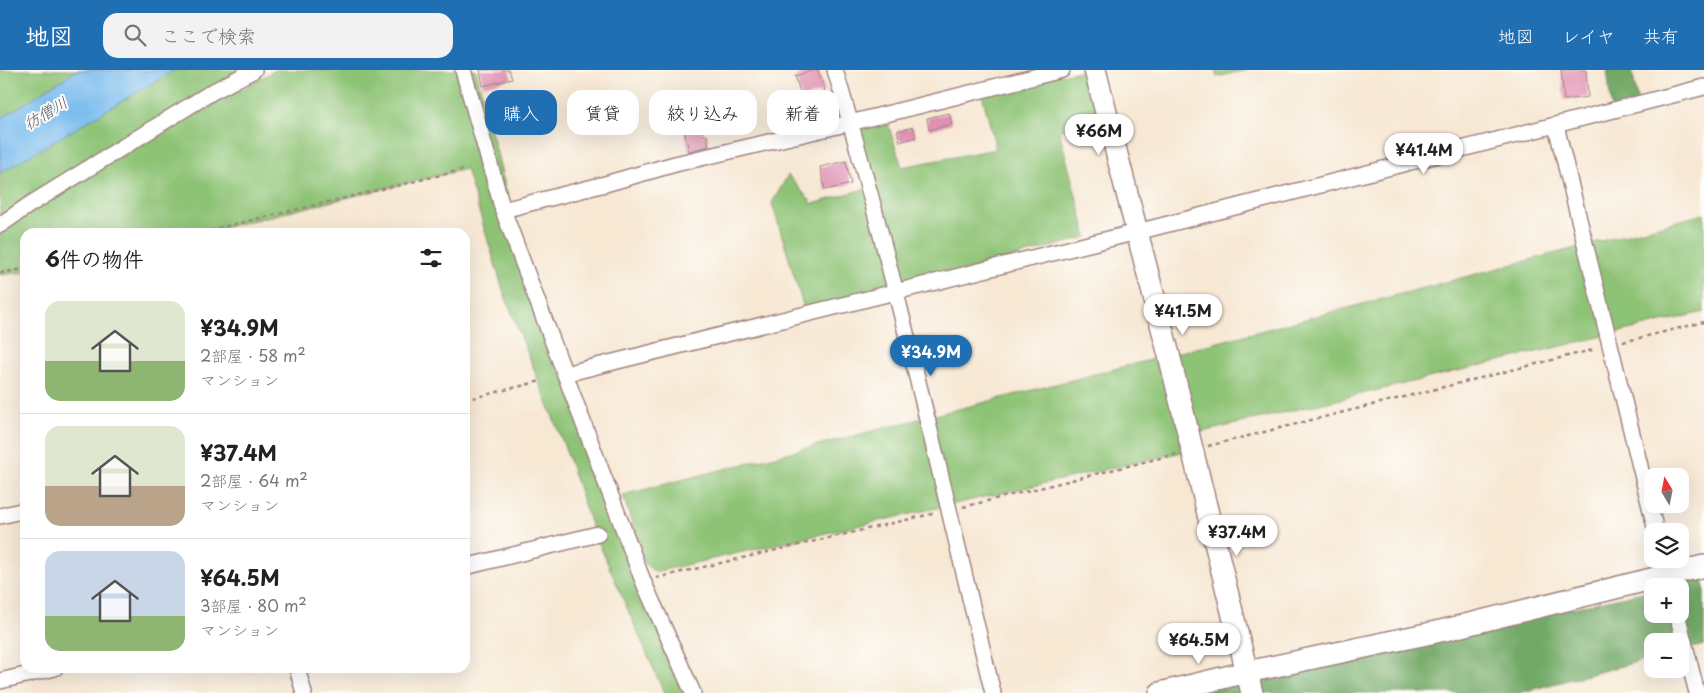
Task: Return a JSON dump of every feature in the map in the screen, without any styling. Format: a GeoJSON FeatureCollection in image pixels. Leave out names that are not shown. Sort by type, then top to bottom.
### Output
{"type":"FeatureCollection","features":[{"type":"Feature","properties":{"kind":"street"},"geometry":{"type":"LineString","coordinates":[[0,225],[29,204],[204,97],[254,70]]}},
{"type":"Feature","properties":{"kind":"street"},"geometry":{"type":"LineString","coordinates":[[463,70],[503,210],[643,581],[693,693]]}},
{"type":"Feature","properties":{"kind":"street"},"geometry":{"type":"LineString","coordinates":[[835,70],[895,293],[993,693]]}},
{"type":"Feature","properties":{"kind":"street"},"geometry":{"type":"LineString","coordinates":[[503,210],[675,164],[1062,70]]}},
{"type":"Feature","properties":{"kind":"street"},"geometry":{"type":"LineString","coordinates":[[1095,70],[1252,693]]}},
{"type":"Feature","properties":{"kind":"street"},"geometry":{"type":"LineString","coordinates":[[565,374],[895,293],[1704,87]]}},
{"type":"Feature","properties":{"kind":"street"},"geometry":{"type":"LineString","coordinates":[[1556,126],[1654,523]]}},
{"type":"Feature","properties":{"kind":"street"},"geometry":{"type":"LineString","coordinates":[[0,516],[20,511]]}},
{"type":"Feature","properties":{"kind":"street"},"geometry":{"type":"LineString","coordinates":[[470,566],[598,534]]}},
{"type":"Feature","properties":{"kind":"street"},"geometry":{"type":"LineString","coordinates":[[1160,693],[1247,672],[1445,630],[1666,573],[1704,566]]}},
{"type":"Feature","properties":{"kind":"street"},"geometry":{"type":"LineString","coordinates":[[1678,623],[1697,693]]}},
{"type":"Feature","properties":{"kind":"street"},"geometry":{"type":"LineString","coordinates":[[0,681],[34,673]]}},
{"type":"Feature","properties":{"kind":"street"},"geometry":{"type":"LineString","coordinates":[[299,673],[304,693]]}},
{"type":"Feature","properties":{"kind":"path"},"geometry":{"type":"LineString","coordinates":[[219,228],[466,169]]}},
{"type":"Feature","properties":{"kind":"path"},"geometry":{"type":"LineString","coordinates":[[0,273],[20,271]]}},
{"type":"Feature","properties":{"kind":"path"},"geometry":{"type":"LineString","coordinates":[[643,581],[948,510],[1704,322]]}},
{"type":"Feature","properties":{"kind":"path"},"geometry":{"type":"LineString","coordinates":[[470,399],[541,381]]}},
{"type":"Feature","properties":{"kind":"green space"},"geometry":{"type":"Polygon","coordinates":[[[0,70],[256,70],[185,114],[241,90],[275,70],[476,70],[485,106],[485,135],[492,135],[529,281],[606,485],[612,529],[692,693],[664,693],[591,525],[565,448],[504,293],[466,169],[222,228],[20,228],[20,273],[0,275],[0,70]]]}},
{"type":"Feature","properties":{"kind":"green space"},"geometry":{"type":"Polygon","coordinates":[[[1215,70],[1247,70],[1217,77],[1215,70]]]}},
{"type":"Feature","properties":{"kind":"green space"},"geometry":{"type":"Polygon","coordinates":[[[1607,70],[1632,70],[1638,104],[1612,111],[1607,70]]]}},
{"type":"Feature","properties":{"kind":"green space"},"geometry":{"type":"Polygon","coordinates":[[[1081,71],[1106,113],[1059,131],[1087,237],[806,315],[772,203],[788,175],[813,204],[867,188],[873,172],[850,123],[887,121],[902,167],[996,149],[981,90],[1081,71]]]}},
{"type":"Feature","properties":{"kind":"green space"},"geometry":{"type":"Polygon","coordinates":[[[1704,214],[1704,312],[1194,434],[1191,450],[655,572],[645,564],[623,495],[1169,355],[1704,214]]]}},
{"type":"Feature","properties":{"kind":"green space"},"geometry":{"type":"Polygon","coordinates":[[[1704,578],[1704,645],[1689,649],[1689,633],[1644,633],[1644,660],[1519,693],[1196,693],[1644,592],[1644,623],[1689,623],[1689,582],[1704,578]]]}},
{"type":"Feature","properties":{"kind":"water","name":"彷僧川"},"geometry":{"type":"Polygon","coordinates":[[[77,70],[175,70],[0,173],[0,119],[77,70]]]}},
{"type":"Feature","properties":{"kind":"building"},"geometry":{"type":"Polygon","coordinates":[[[480,70],[509,70],[512,79],[483,86],[480,70]]]}},
{"type":"Feature","properties":{"kind":"building"},"geometry":{"type":"Polygon","coordinates":[[[818,70],[825,90],[799,90],[795,76],[818,70]]]}},
{"type":"Feature","properties":{"kind":"building"},"geometry":{"type":"Polygon","coordinates":[[[1561,70],[1586,70],[1588,97],[1564,100],[1561,70]]]}},
{"type":"Feature","properties":{"kind":"building"},"geometry":{"type":"Polygon","coordinates":[[[949,113],[952,124],[929,130],[927,118],[949,113]]]}},
{"type":"Feature","properties":{"kind":"building"},"geometry":{"type":"Polygon","coordinates":[[[913,127],[916,137],[900,142],[897,131],[913,127]]]}},
{"type":"Feature","properties":{"kind":"building"},"geometry":{"type":"Polygon","coordinates":[[[685,135],[707,135],[709,146],[689,151],[685,135]]]}},
{"type":"Feature","properties":{"kind":"building"},"geometry":{"type":"Polygon","coordinates":[[[846,161],[851,184],[825,190],[820,167],[846,161]]]}}]}
